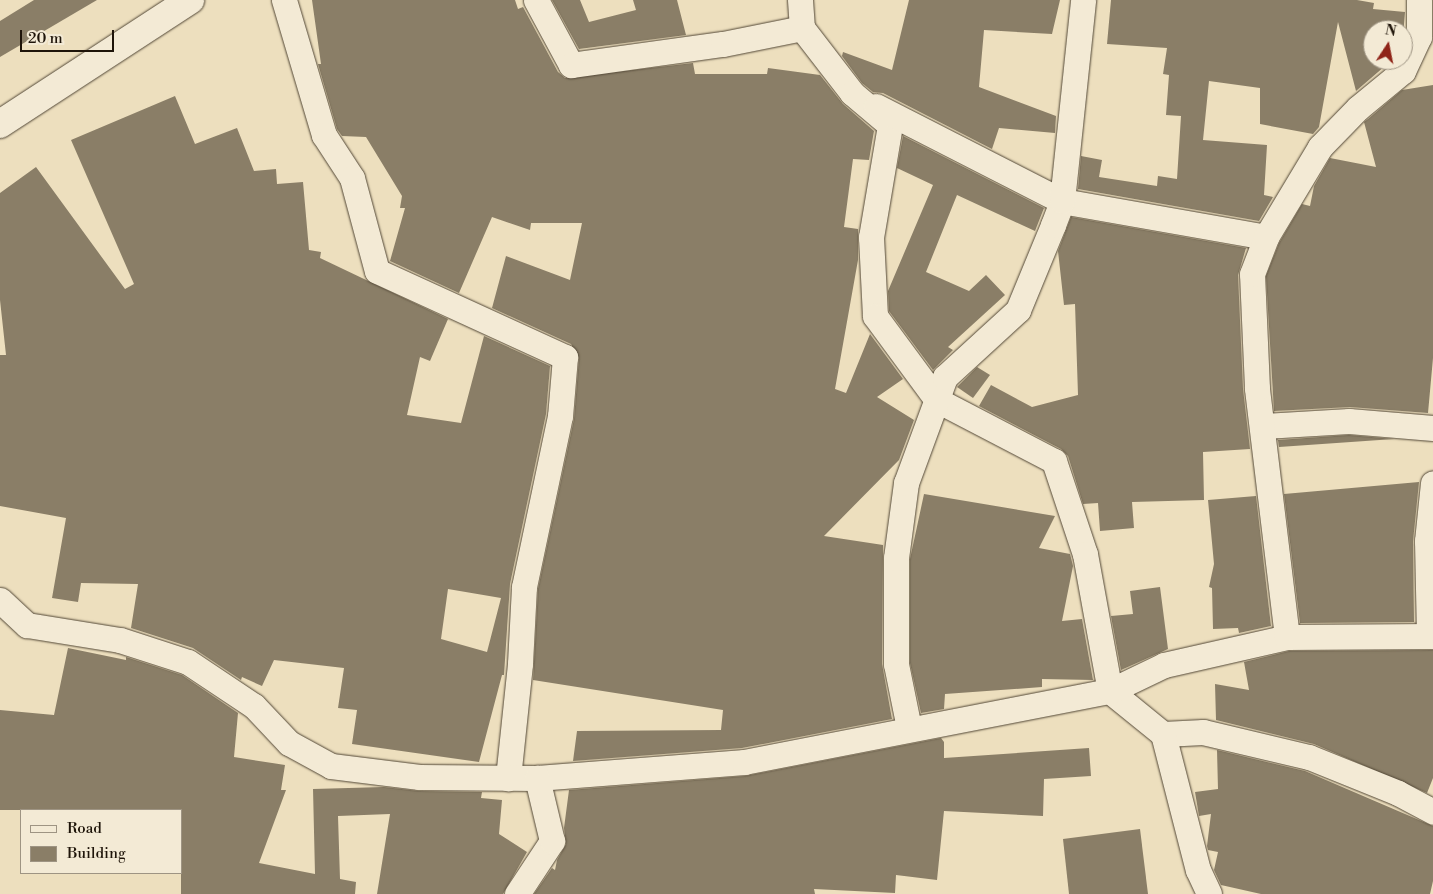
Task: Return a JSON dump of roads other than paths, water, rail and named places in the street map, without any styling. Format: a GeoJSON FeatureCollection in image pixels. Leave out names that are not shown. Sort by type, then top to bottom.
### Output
{"type":"FeatureCollection","features":[{"type":"Feature","properties":{"kind":"street"},"geometry":{"type":"LineString","coordinates":[[0,124],[190,0]]}},
{"type":"Feature","properties":{"kind":"street"},"geometry":{"type":"LineString","coordinates":[[284,0],[324,135],[352,178],[377,271],[565,357],[560,416],[524,587],[520,664],[508,778]]}},
{"type":"Feature","properties":{"kind":"street"},"geometry":{"type":"LineString","coordinates":[[536,0],[571,65],[723,44],[802,28]]}},
{"type":"Feature","properties":{"kind":"street"},"geometry":{"type":"LineString","coordinates":[[800,0],[802,28],[852,93],[890,125],[871,237],[875,316],[937,400],[1054,461],[1085,554],[1110,691],[1164,734],[1198,870],[1209,894]]}},
{"type":"Feature","properties":{"kind":"street"},"geometry":{"type":"LineString","coordinates":[[909,728],[896,664],[896,558],[906,483],[945,377],[1018,310],[1062,201],[1084,0]]}},
{"type":"Feature","properties":{"kind":"street"},"geometry":{"type":"LineString","coordinates":[[1287,637],[1264,426],[1257,388],[1252,274],[1266,237],[1320,147],[1358,108],[1403,71],[1426,38],[1419,0]]}},
{"type":"Feature","properties":{"kind":"street"},"geometry":{"type":"LineString","coordinates":[[852,93],[1062,201],[1266,237]]}},
{"type":"Feature","properties":{"kind":"street"},"geometry":{"type":"LineString","coordinates":[[1264,426],[1349,421],[1433,428]]}},
{"type":"Feature","properties":{"kind":"street"},"geometry":{"type":"LineString","coordinates":[[0,600],[27,625],[120,640],[188,662],[254,706],[289,743],[331,766],[420,777],[537,778],[744,762],[909,728],[1110,691],[1164,665],[1287,637],[1431,636],[1427,541],[1433,483]]}},
{"type":"Feature","properties":{"kind":"street"},"geometry":{"type":"LineString","coordinates":[[1164,734],[1203,732],[1309,757],[1398,792],[1433,812]]}},
{"type":"Feature","properties":{"kind":"street"},"geometry":{"type":"LineString","coordinates":[[517,894],[552,841],[537,778]]}}]}
